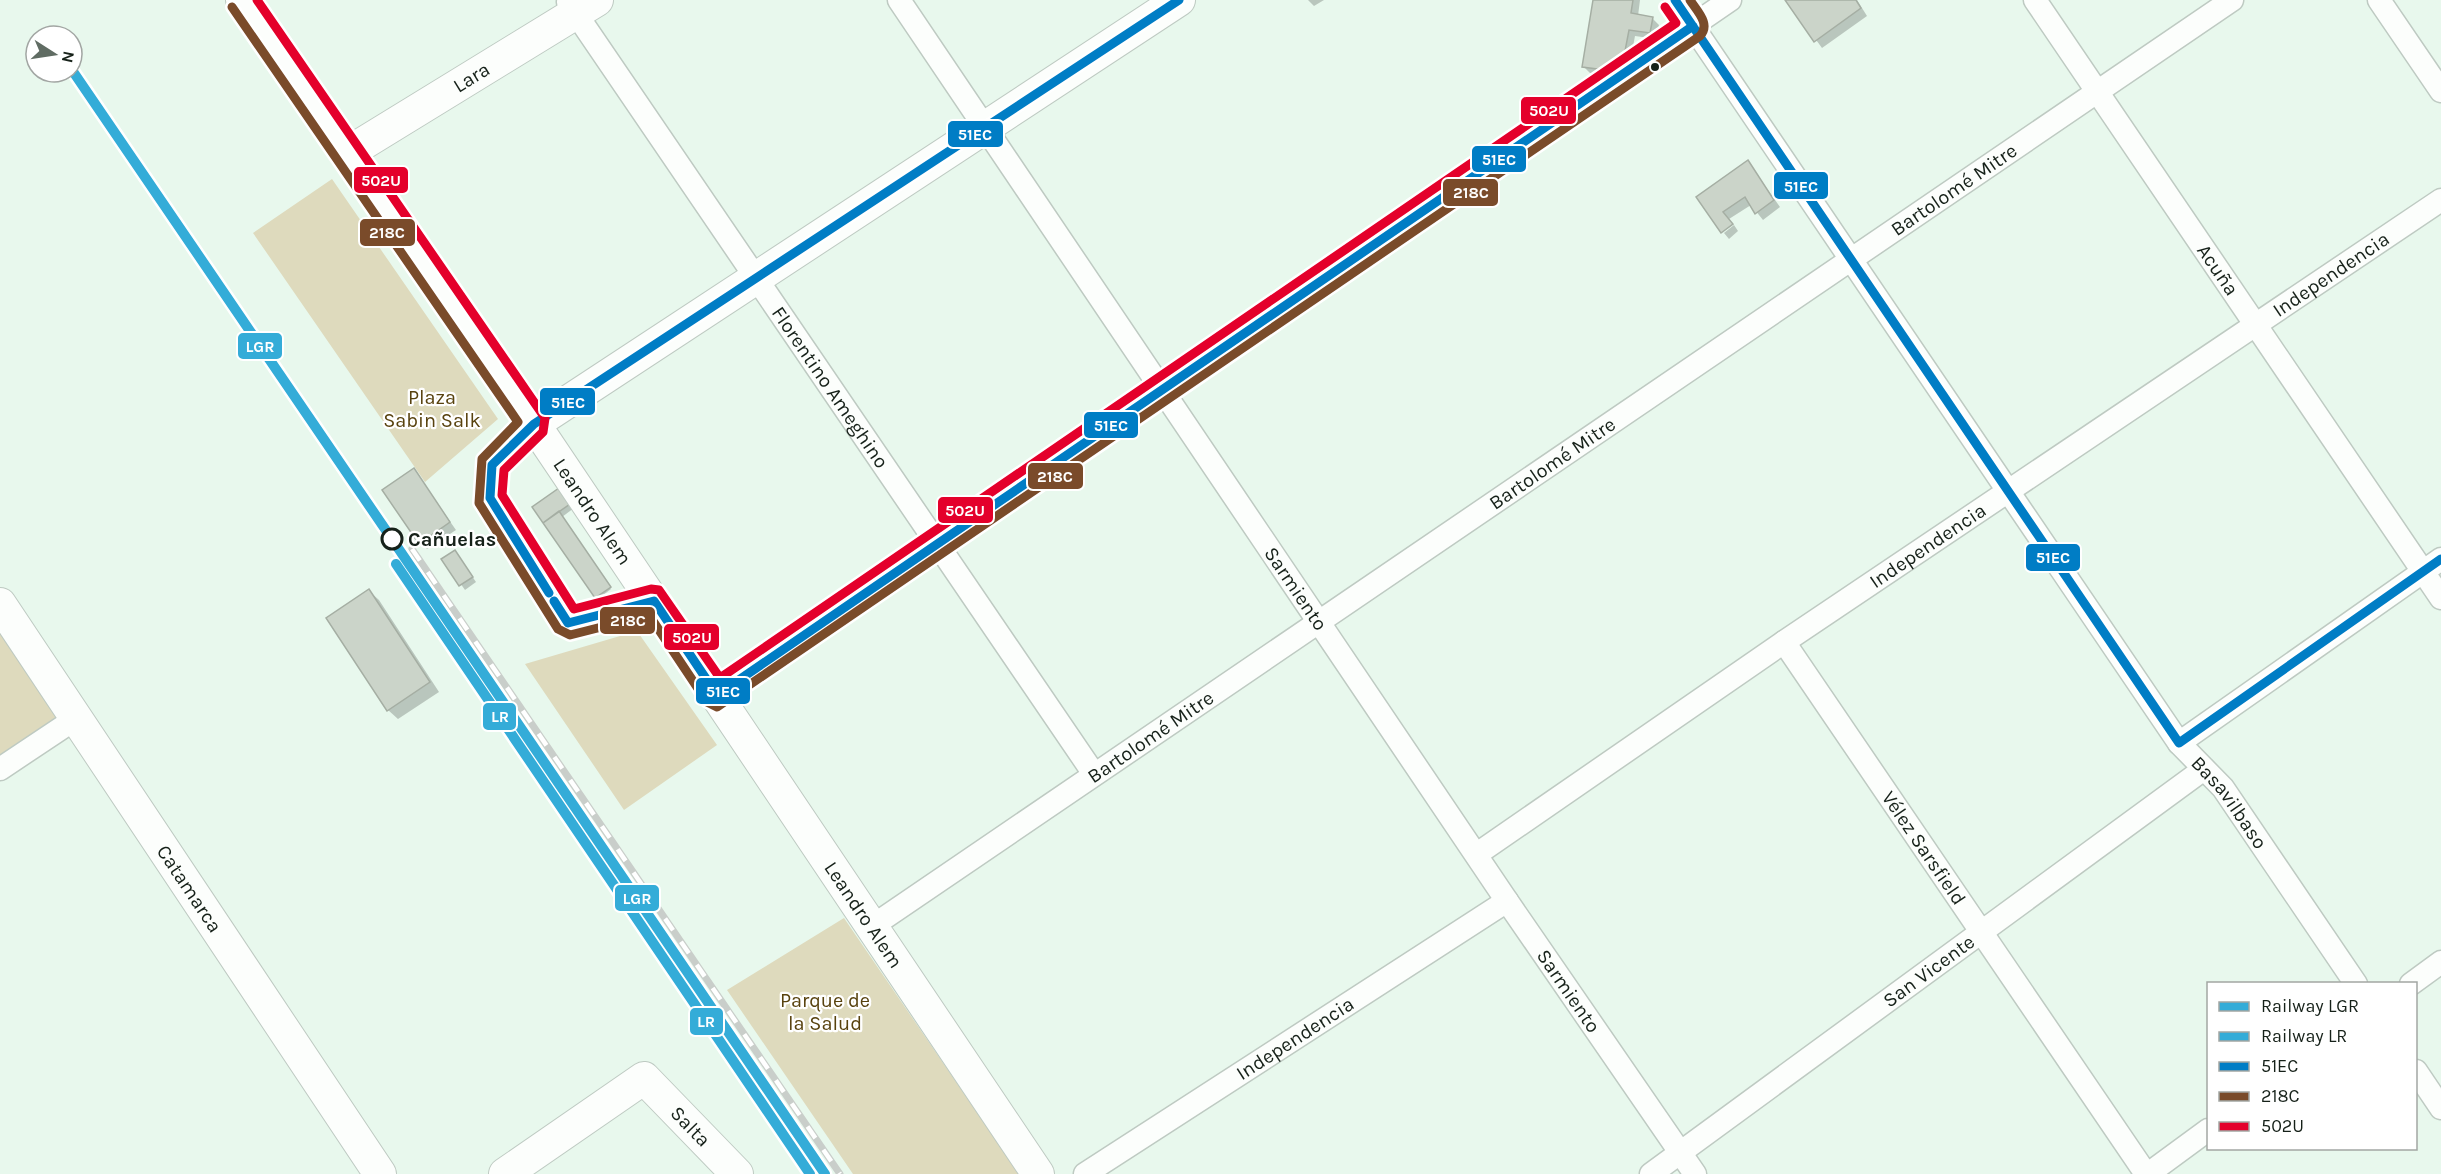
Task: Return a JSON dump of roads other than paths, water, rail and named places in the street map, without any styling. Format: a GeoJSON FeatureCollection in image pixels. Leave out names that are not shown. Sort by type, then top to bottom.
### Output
{"type":"FeatureCollection","features":[{"type":"Feature","properties":{"kind":"street","name":"Leandro Alem"},"geometry":{"type":"LineString","coordinates":[[242,0],[534,424],[1038,1174]]}},
{"type":"Feature","properties":{"kind":"street","name":"Sarmiento"},"geometry":{"type":"LineString","coordinates":[[899,0],[1478,854],[1507,901],[1695,1174]]}},
{"type":"Feature","properties":{"kind":"street"},"geometry":{"type":"LineString","coordinates":[[534,424],[1179,0]]}},
{"type":"Feature","properties":{"kind":"street","name":"Basavilbaso"},"geometry":{"type":"LineString","coordinates":[[1675,0],[2179,743],[2223,788],[2355,982]]}},
{"type":"Feature","properties":{"kind":"street"},"geometry":{"type":"LineString","coordinates":[[717,695],[1730,0]]}},
{"type":"Feature","properties":{"kind":"street","name":"Acuña"},"geometry":{"type":"LineString","coordinates":[[2035,0],[2257,324],[2432,565],[2441,598]]}},
{"type":"Feature","properties":{"kind":"street","name":"Bartolomé Mitre"},"geometry":{"type":"LineString","coordinates":[[871,927],[2232,0]]}},
{"type":"Feature","properties":{"kind":"street"},"geometry":{"type":"LineString","coordinates":[[2379,0],[2441,91]]}},
{"type":"Feature","properties":{"kind":"street","name":"Lara"},"geometry":{"type":"LineString","coordinates":[[346,154],[580,4]]}},
{"type":"Feature","properties":{"kind":"street","name":"Florentino Ameghino"},"geometry":{"type":"LineString","coordinates":[[580,4],[757,278],[1094,774]]}},
{"type":"Feature","properties":{"kind":"street","name":"Independencia"},"geometry":{"type":"LineString","coordinates":[[1478,854],[1784,642],[2441,200]]}},
{"type":"Feature","properties":{"kind":"street"},"geometry":{"type":"LineString","coordinates":[[2179,743],[2432,565]]}},
{"type":"Feature","properties":{"kind":"street","name":"Catamarca"},"geometry":{"type":"LineString","coordinates":[[0,604],[78,717],[176,872],[380,1174]]}},
{"type":"Feature","properties":{"kind":"street","name":"Vélez Sarsfield"},"geometry":{"type":"LineString","coordinates":[[1784,642],[2147,1174]]}},
{"type":"Feature","properties":{"kind":"street"},"geometry":{"type":"LineString","coordinates":[[1,766],[78,717]]}},
{"type":"Feature","properties":{"kind":"street","name":"San Vicente"},"geometry":{"type":"LineString","coordinates":[[1651,1174],[2204,769]]}},
{"type":"Feature","properties":{"kind":"street","name":"Independencia"},"geometry":{"type":"LineString","coordinates":[[1085,1174],[1507,901]]}},
{"type":"Feature","properties":{"kind":"street"},"geometry":{"type":"LineString","coordinates":[[2413,982],[2441,962]]}},
{"type":"Feature","properties":{"kind":"street"},"geometry":{"type":"LineString","coordinates":[[2417,1074],[2441,1108]]}},
{"type":"Feature","properties":{"kind":"street","name":"Salta"},"geometry":{"type":"LineString","coordinates":[[505,1174],[644,1078],[737,1174]]}},
{"type":"Feature","properties":{"kind":"street"},"geometry":{"type":"LineString","coordinates":[[2147,1174],[2207,1131]]}},
{"type":"Feature","properties":{"kind":"lane"},"geometry":{"type":"LineString","coordinates":[[534,424],[492,465],[490,498],[568,623],[654,601]]}},
{"type":"Feature","properties":{"kind":"railway"},"geometry":{"type":"LineString","coordinates":[[412,549],[840,1174]]}},
{"type":"Feature","properties":{"kind":"rail line","name":"LGR"},"geometry":{"type":"LineString","coordinates":[[82,84],[825,1174]]}},
{"type":"Feature","properties":{"kind":"rail line","name":"LR"},"geometry":{"type":"LineString","coordinates":[[396,564],[810,1174]]}},
{"type":"Feature","properties":{"kind":"place","name":"Cañuelas"},"geometry":{"type":"Point","coordinates":[392,539]}},
{"type":"Feature","properties":{"kind":"park label","name":"Plaza Sabin Salk"},"geometry":{"type":"Point","coordinates":[432,408]}},
{"type":"Feature","properties":{"kind":"park label","name":"Parque de la Salud"},"geometry":{"type":"Point","coordinates":[825,1012]}}]}
